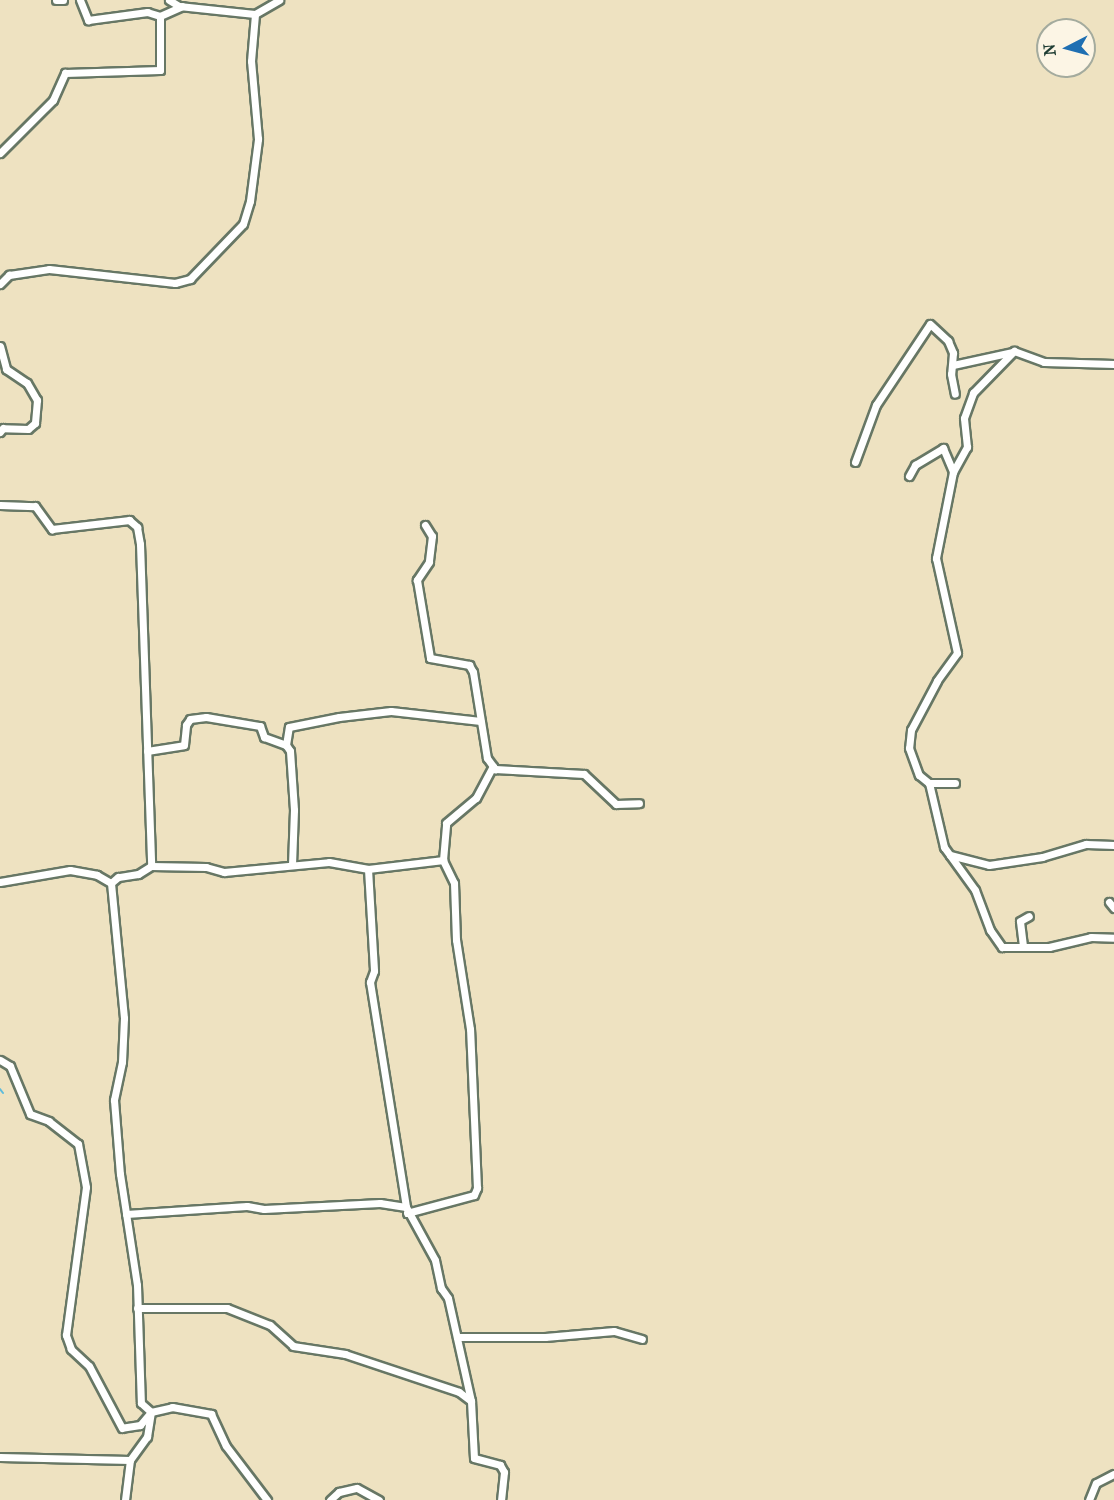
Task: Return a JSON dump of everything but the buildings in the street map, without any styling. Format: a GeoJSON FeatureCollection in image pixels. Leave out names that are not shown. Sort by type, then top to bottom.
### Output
{"type":"FeatureCollection","features":[{"type":"Feature","properties":{"kind":"street"},"geometry":{"type":"LineString","coordinates":[[56,0],[55,3],[63,0]]}},
{"type":"Feature","properties":{"kind":"street"},"geometry":{"type":"LineString","coordinates":[[80,0],[88,20],[147,12],[160,16],[182,6]]}},
{"type":"Feature","properties":{"kind":"street"},"geometry":{"type":"LineString","coordinates":[[169,0],[182,6],[255,14],[279,0]]}},
{"type":"Feature","properties":{"kind":"street"},"geometry":{"type":"LineString","coordinates":[[0,284],[9,275],[49,269],[175,283],[190,279],[243,224],[250,201],[258,139],[251,61],[255,14]]}},
{"type":"Feature","properties":{"kind":"street"},"geometry":{"type":"LineString","coordinates":[[0,153],[53,100],[65,73],[160,70],[160,16]]}},
{"type":"Feature","properties":{"kind":"street"},"geometry":{"type":"LineString","coordinates":[[855,462],[876,405],[930,324],[950,345],[955,394]]}},
{"type":"Feature","properties":{"kind":"street"},"geometry":{"type":"LineString","coordinates":[[0,346],[6,369],[27,382],[37,400],[35,423],[28,429],[3,428],[0,432]]}},
{"type":"Feature","properties":{"kind":"street"},"geometry":{"type":"LineString","coordinates":[[955,783],[929,783],[919,775],[909,748],[911,730],[937,681],[957,653],[936,558],[953,472],[967,447],[964,418],[974,393],[1014,351]]}},
{"type":"Feature","properties":{"kind":"street"},"geometry":{"type":"LineString","coordinates":[[953,365],[1014,351],[1044,362],[1114,364]]}},
{"type":"Feature","properties":{"kind":"street"},"geometry":{"type":"LineString","coordinates":[[909,476],[915,465],[943,448],[953,472]]}},
{"type":"Feature","properties":{"kind":"street"},"geometry":{"type":"LineString","coordinates":[[0,506],[35,506],[52,529],[129,520],[136,527],[142,572],[151,866]]}},
{"type":"Feature","properties":{"kind":"street"},"geometry":{"type":"LineString","coordinates":[[425,525],[432,536],[429,562],[417,580],[430,658],[469,665],[487,758],[493,766],[584,774],[616,804],[639,803]]}},
{"type":"Feature","properties":{"kind":"street"},"geometry":{"type":"LineString","coordinates":[[286,745],[289,728],[339,717],[391,711],[480,721]]}},
{"type":"Feature","properties":{"kind":"street"},"geometry":{"type":"LineString","coordinates":[[147,751],[184,745],[186,725],[190,719],[206,717],[260,726],[264,737],[286,745],[290,751],[294,810],[292,865]]}},
{"type":"Feature","properties":{"kind":"street"},"geometry":{"type":"LineString","coordinates":[[126,1214],[247,1206],[264,1209],[380,1203],[406,1210],[474,1195],[477,1188],[470,1029],[456,940],[454,883],[443,860],[446,823],[477,798],[493,766]]}},
{"type":"Feature","properties":{"kind":"street"},"geometry":{"type":"LineString","coordinates":[[929,783],[940,836],[950,855],[975,890],[990,930],[1002,946],[1049,947],[1091,937],[1114,938]]}},
{"type":"Feature","properties":{"kind":"street"},"geometry":{"type":"LineString","coordinates":[[950,855],[988,865],[1042,857],[1086,844],[1114,845]]}},
{"type":"Feature","properties":{"kind":"street"},"geometry":{"type":"LineString","coordinates":[[111,883],[118,877],[138,874],[151,866],[206,867],[224,872],[329,862],[368,869],[443,860]]}},
{"type":"Feature","properties":{"kind":"street"},"geometry":{"type":"LineString","coordinates":[[368,869],[374,971],[370,982],[406,1210],[435,1260],[457,1337],[471,1401],[474,1458],[500,1465],[504,1472],[501,1500]]}},
{"type":"Feature","properties":{"kind":"street"},"geometry":{"type":"LineString","coordinates":[[0,882],[70,870],[97,875],[111,883]]}},
{"type":"Feature","properties":{"kind":"street"},"geometry":{"type":"LineString","coordinates":[[111,883],[124,1018],[122,1062],[114,1100],[137,1308],[141,1402],[151,1412]]}},
{"type":"Feature","properties":{"kind":"street"},"geometry":{"type":"LineString","coordinates":[[1023,946],[1020,921],[1029,916]]}},
{"type":"Feature","properties":{"kind":"street"},"geometry":{"type":"LineString","coordinates":[[0,1060],[10,1066],[30,1114],[49,1121],[78,1144],[86,1187],[66,1335],[71,1349],[89,1366],[122,1428],[140,1425],[151,1412],[172,1407],[211,1414],[226,1446],[267,1500]]}},
{"type":"Feature","properties":{"kind":"street"},"geometry":{"type":"LineString","coordinates":[[137,1308],[227,1308],[270,1325],[293,1346],[345,1354],[459,1392],[471,1401]]}},
{"type":"Feature","properties":{"kind":"street"},"geometry":{"type":"LineString","coordinates":[[457,1337],[545,1337],[614,1331],[642,1339]]}},
{"type":"Feature","properties":{"kind":"street"},"geometry":{"type":"LineString","coordinates":[[125,1500],[130,1460],[147,1437],[151,1412]]}},
{"type":"Feature","properties":{"kind":"street"},"geometry":{"type":"LineString","coordinates":[[0,1456],[130,1460]]}},
{"type":"Feature","properties":{"kind":"street"},"geometry":{"type":"LineString","coordinates":[[1089,1500],[1096,1483],[1114,1474]]}},
{"type":"Feature","properties":{"kind":"street"},"geometry":{"type":"LineString","coordinates":[[330,1500],[339,1492],[357,1488],[379,1500]]}},
{"type":"Feature","properties":{"kind":"waterway"},"geometry":{"type":"LineString","coordinates":[[0,1089],[3,1093]]}}]}
